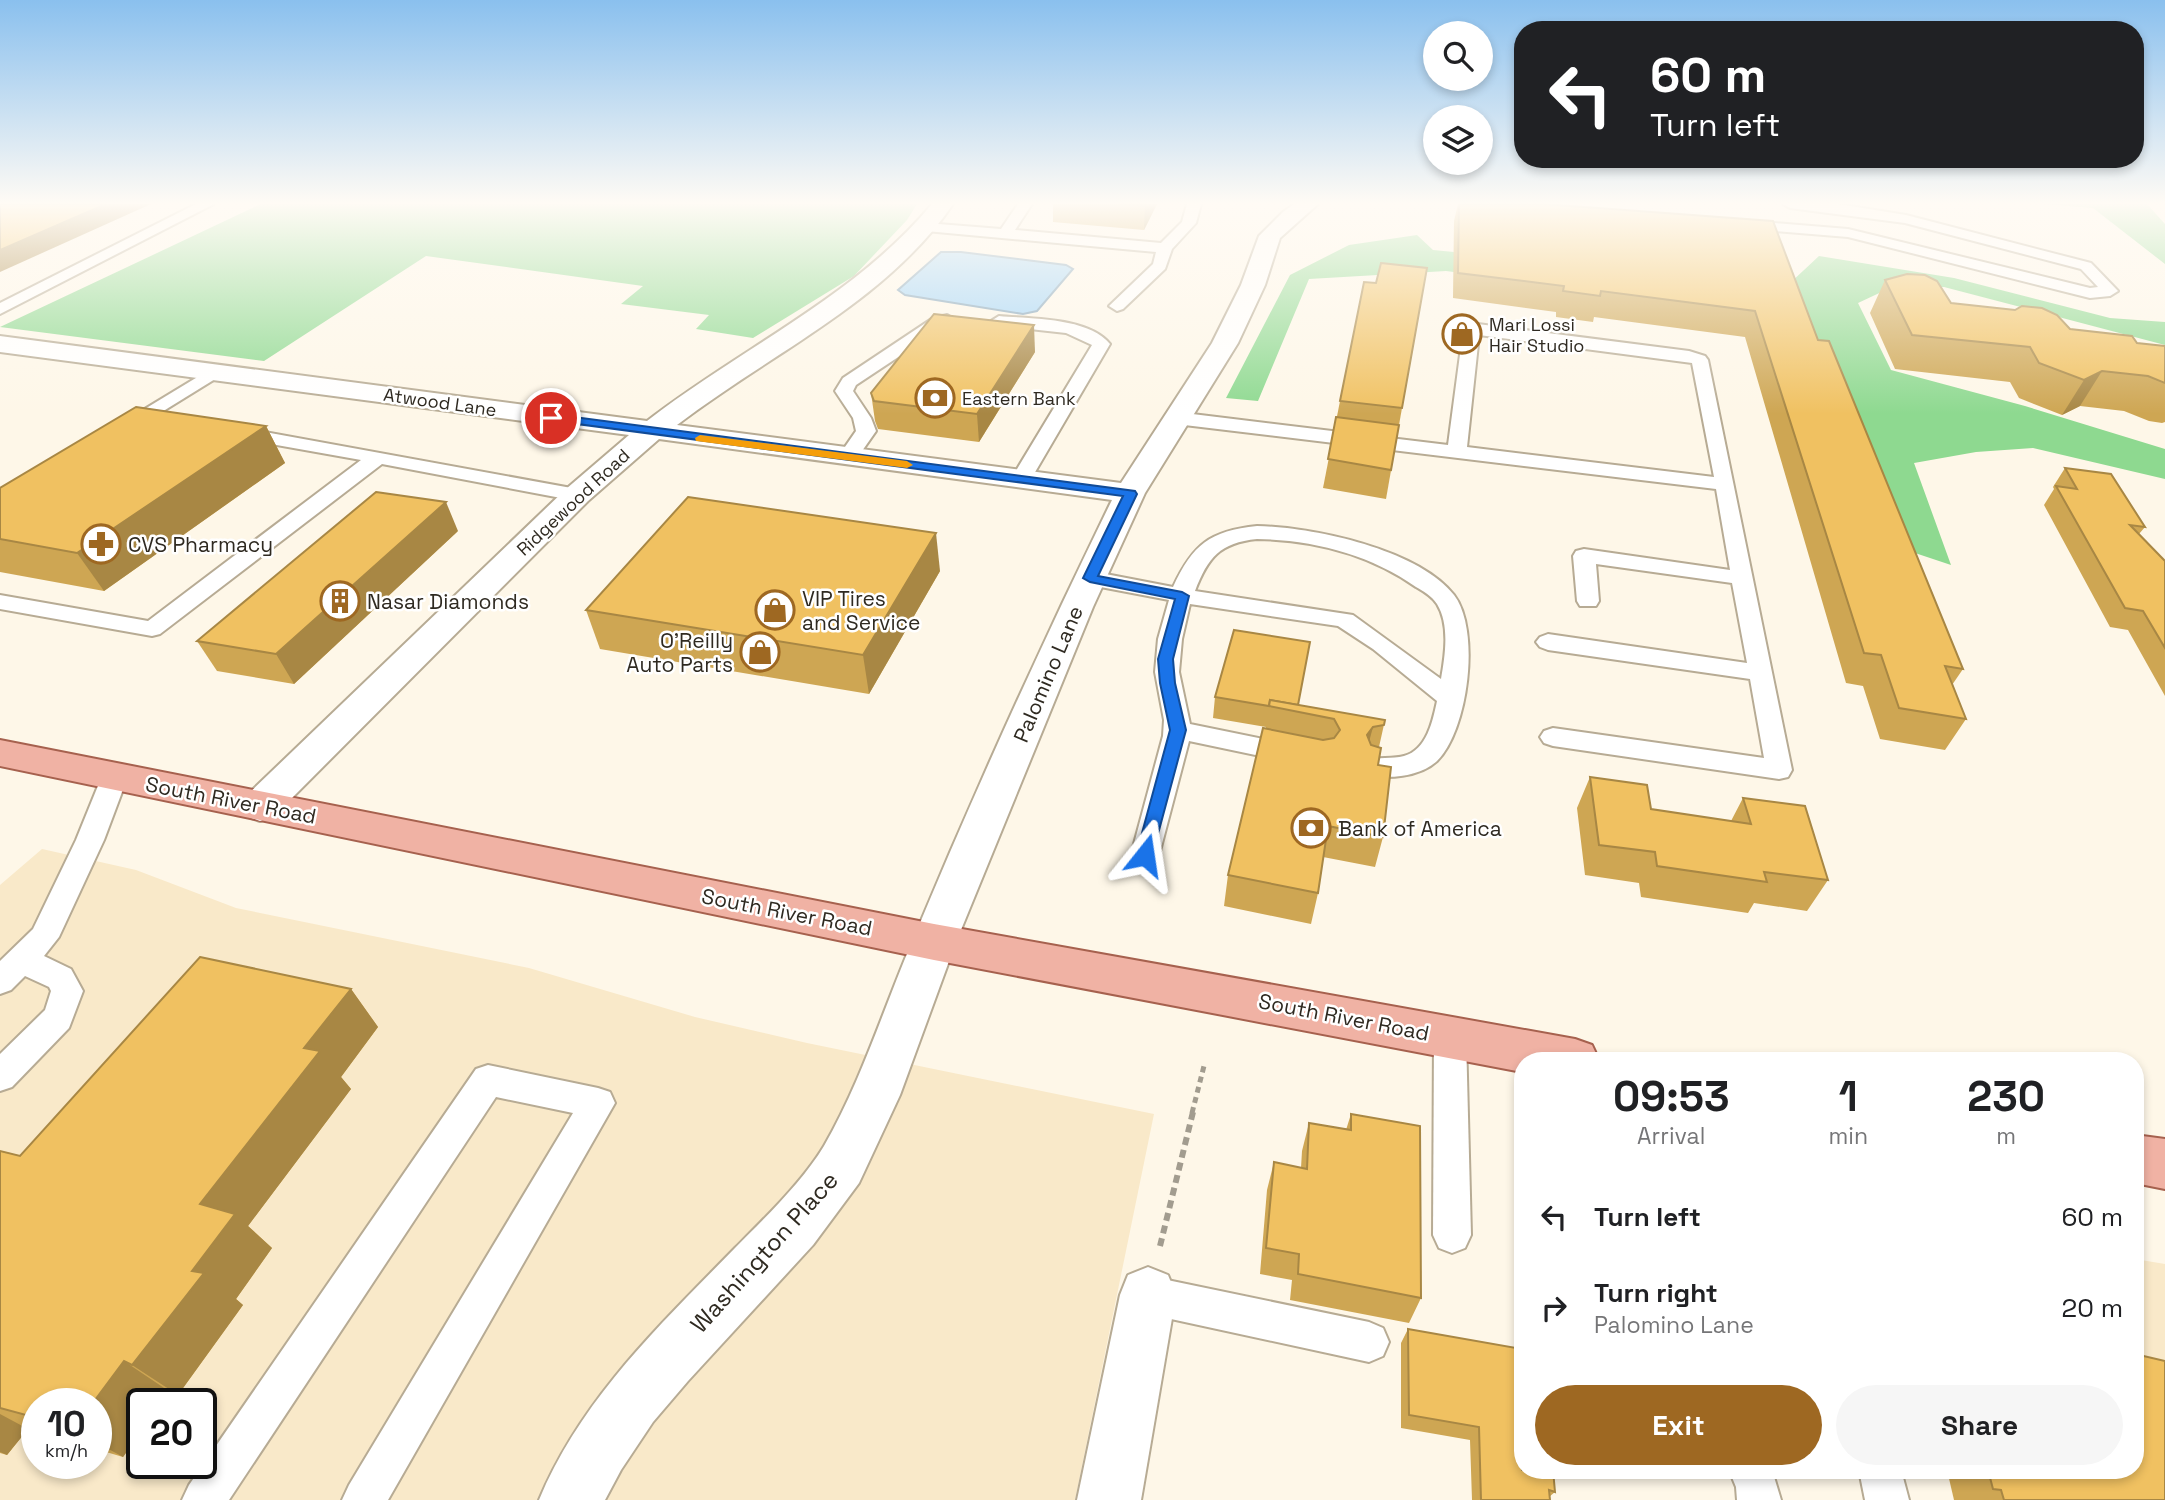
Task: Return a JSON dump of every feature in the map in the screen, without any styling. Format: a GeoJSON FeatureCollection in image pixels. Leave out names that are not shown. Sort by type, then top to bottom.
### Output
{"type":"FeatureCollection","features":[{"type":"Feature","properties":{"kind":"main road","name":"South River Road"},"geometry":{"type":"LineString","coordinates":[[3,756],[115,776],[934,942],[1527,1052]]}},
{"type":"Feature","properties":{"kind":"main road"},"geometry":{"type":"LineString","coordinates":[[2144,1160],[2165,1164]]}},
{"type":"Feature","properties":{"kind":"street","name":"Ridgewood Road"},"geometry":{"type":"LineString","coordinates":[[260,806],[577,495],[649,432],[722,379],[861,287],[874,274]]}},
{"type":"Feature","properties":{"kind":"street","name":"Palomino Lane"},"geometry":{"type":"LineString","coordinates":[[934,942],[1090,578],[1130,494],[1225,343],[1256,274]]}},
{"type":"Feature","properties":{"kind":"street","name":"Atwood Lane"},"geometry":{"type":"LineString","coordinates":[[0,344],[1130,494]]}},
{"type":"Feature","properties":{"kind":"street","name":"Washington Place"},"geometry":{"type":"LineString","coordinates":[[571,1500],[599,1448],[632,1401],[667,1360],[794,1226],[841,1166],[875,1095],[934,942]]}},
{"type":"Feature","properties":{"kind":"street"},"geometry":{"type":"LineString","coordinates":[[1109,1500],[1148,1295]]}},
{"type":"Feature","properties":{"kind":"lane"},"geometry":{"type":"LineString","coordinates":[[0,309],[69,274]]}},
{"type":"Feature","properties":{"kind":"lane"},"geometry":{"type":"LineString","coordinates":[[1117,306],[1151,274]]}},
{"type":"Feature","properties":{"kind":"lane"},"geometry":{"type":"LineString","coordinates":[[2013,274],[2090,293],[2110,290],[2094,274]]}},
{"type":"Feature","properties":{"kind":"lane"},"geometry":{"type":"LineString","coordinates":[[848,457],[866,431],[863,414],[848,400],[844,391],[849,382],[939,322],[961,317]]}},
{"type":"Feature","properties":{"kind":"lane"},"geometry":{"type":"LineString","coordinates":[[986,320],[1074,330],[1092,335],[1101,344],[1021,479]]}},
{"type":"Feature","properties":{"kind":"lane"},"geometry":{"type":"LineString","coordinates":[[1457,450],[1471,332],[1478,329],[1675,354],[1699,360],[1702,366],[1779,770],[1553,737]]}},
{"type":"Feature","properties":{"kind":"lane"},"geometry":{"type":"LineString","coordinates":[[106,438],[214,372]]}},
{"type":"Feature","properties":{"kind":"lane"},"geometry":{"type":"LineString","coordinates":[[141,416],[168,421]]}},
{"type":"Feature","properties":{"kind":"lane"},"geometry":{"type":"LineString","coordinates":[[1176,418],[1725,484]]}},
{"type":"Feature","properties":{"kind":"lane"},"geometry":{"type":"LineString","coordinates":[[220,430],[577,495]]}},
{"type":"Feature","properties":{"kind":"lane"},"geometry":{"type":"LineString","coordinates":[[0,602],[152,629],[378,457]]}},
{"type":"Feature","properties":{"kind":"lane"},"geometry":{"type":"LineString","coordinates":[[1145,855],[1178,730],[1167,683],[1166,659],[1182,596],[1196,564],[1213,544],[1232,535],[1257,532],[1361,549],[1410,571],[1445,598],[1455,621],[1457,648],[1450,698],[1441,731],[1428,755],[1408,766],[1375,767]]}},
{"type":"Feature","properties":{"kind":"lane"},"geometry":{"type":"LineString","coordinates":[[1588,601],[1584,556],[1743,579]]}},
{"type":"Feature","properties":{"kind":"lane"},"geometry":{"type":"LineString","coordinates":[[1090,578],[1182,596],[1345,620],[1381,644],[1450,698]]}},
{"type":"Feature","properties":{"kind":"lane"},"geometry":{"type":"LineString","coordinates":[[1548,642],[1760,673]]}},
{"type":"Feature","properties":{"kind":"lane"},"geometry":{"type":"LineString","coordinates":[[1178,730],[1318,759]]}},
{"type":"Feature","properties":{"kind":"lane"},"geometry":{"type":"LineString","coordinates":[[11,971],[44,937],[90,840],[115,776]]}},
{"type":"Feature","properties":{"kind":"lane"},"geometry":{"type":"LineString","coordinates":[[0,1076],[58,1018],[67,991],[60,978],[11,971]]}},
{"type":"Feature","properties":{"kind":"lane"},"geometry":{"type":"LineString","coordinates":[[1450,1038],[1452,1235]]}},
{"type":"Feature","properties":{"kind":"lane"},"geometry":{"type":"LineString","coordinates":[[204,1500],[488,1080],[598,1103],[363,1500]]}},
{"type":"Feature","properties":{"kind":"lane"},"geometry":{"type":"LineString","coordinates":[[1148,1295],[1369,1342]]}},
{"type":"Feature","properties":{"kind":"lane"},"geometry":{"type":"LineString","coordinates":[[1754,1479],[1759,1500]]}},
{"type":"Feature","properties":{"kind":"lane"},"geometry":{"type":"LineString","coordinates":[[1882,1479],[1887,1500]]}},
{"type":"Feature","properties":{"kind":"path"},"geometry":{"type":"LineString","coordinates":[[1148,1295],[1204,1066]]}},
{"type":"Feature","properties":{"kind":"shaded area"},"geometry":{"type":"Polygon","coordinates":[[[42,849],[136,870],[236,908],[529,968],[695,1017],[807,1043],[1154,1114],[1075,1500],[0,1500],[0,885],[42,849]]]}},
{"type":"Feature","properties":{"kind":"shaded area"},"geometry":{"type":"Polygon","coordinates":[[[2144,1260],[2165,1264],[2165,1426],[2144,1373],[2144,1260]]]}},
{"type":"Feature","properties":{"kind":"green space"},"geometry":{"type":"Polygon","coordinates":[[[112,274],[398,274],[264,361],[0,327],[112,274]]]}},
{"type":"Feature","properties":{"kind":"green space"},"geometry":{"type":"Polygon","coordinates":[[[556,274],[856,274],[753,338],[696,329],[709,315],[621,304],[643,286],[556,274]]]}},
{"type":"Feature","properties":{"kind":"green space"},"geometry":{"type":"Polygon","coordinates":[[[1395,274],[1309,279],[1258,401],[1226,398],[1290,275],[1395,274]]]}},
{"type":"Feature","properties":{"kind":"green space"},"geometry":{"type":"Polygon","coordinates":[[[1470,274],[1684,274],[1789,284],[1800,274],[1929,274],[2110,318],[2165,322],[2165,345],[1944,287],[1890,288],[1858,303],[1891,370],[2025,406],[2165,449],[2165,479],[2033,448],[1976,452],[1914,463],[1951,565],[1915,553],[1817,340],[1690,302],[1470,274]]]}},
{"type":"Feature","properties":{"kind":"water"},"geometry":{"type":"Polygon","coordinates":[[[916,274],[1069,274],[1037,311],[1023,314],[905,295],[898,290],[916,274]]]}},
{"type":"Feature","properties":{"kind":"building"},"geometry":{"type":"Polygon","coordinates":[[[1378,274],[1426,274],[1402,408],[1340,401],[1364,282],[1376,283],[1378,274]]]}},
{"type":"Feature","properties":{"kind":"building"},"geometry":{"type":"Polygon","coordinates":[[[1466,274],[1793,274],[1818,340],[1829,341],[1963,669],[1945,666],[1966,719],[1899,708],[1881,655],[1864,653],[1755,311],[1601,291],[1600,296],[1563,291],[1564,286],[1466,274]]]}},
{"type":"Feature","properties":{"kind":"building"},"geometry":{"type":"Polygon","coordinates":[[[1907,274],[1925,275],[1937,281],[1951,303],[2015,310],[2022,306],[2042,308],[2057,315],[2070,329],[2132,336],[2137,343],[2165,346],[2165,383],[2148,376],[2102,371],[2084,380],[2039,363],[2030,347],[1912,335],[1885,280],[1907,274]]]}},
{"type":"Feature","properties":{"kind":"building"},"geometry":{"type":"Polygon","coordinates":[[[934,314],[1034,325],[977,414],[874,401],[871,393],[934,314]]]}},
{"type":"Feature","properties":{"kind":"building"},"geometry":{"type":"Polygon","coordinates":[[[136,407],[266,426],[77,553],[0,539],[0,488],[136,407]]]}},
{"type":"Feature","properties":{"kind":"building"},"geometry":{"type":"Polygon","coordinates":[[[1336,417],[1399,425],[1391,470],[1328,459],[1336,417]]]}},
{"type":"Feature","properties":{"kind":"building"},"geometry":{"type":"Polygon","coordinates":[[[2065,468],[2111,474],[2145,527],[2130,525],[2165,561],[2165,648],[2143,611],[2125,608],[2056,486],[2077,489],[2065,468]]]}},
{"type":"Feature","properties":{"kind":"building"},"geometry":{"type":"Polygon","coordinates":[[[376,492],[446,502],[276,654],[197,641],[376,492]]]}},
{"type":"Feature","properties":{"kind":"building","name":"VIP Tires and Service"},"geometry":{"type":"Polygon","coordinates":[[[688,497],[936,533],[863,655],[586,610],[688,497]]]}},
{"type":"Feature","properties":{"kind":"building"},"geometry":{"type":"Polygon","coordinates":[[[1234,630],[1310,642],[1298,705],[1270,700],[1269,706],[1215,697],[1234,630]]]}},
{"type":"Feature","properties":{"kind":"building","name":"Bank of America"},"geometry":{"type":"Polygon","coordinates":[[[1270,700],[1385,720],[1384,725],[1373,727],[1367,735],[1371,745],[1381,748],[1378,765],[1391,767],[1383,837],[1328,826],[1318,893],[1228,875],[1263,728],[1323,740],[1334,738],[1340,730],[1334,719],[1269,706],[1270,700]]]}},
{"type":"Feature","properties":{"kind":"building"},"geometry":{"type":"Polygon","coordinates":[[[1590,777],[1647,785],[1651,809],[1751,824],[1743,798],[1805,806],[1828,880],[1764,872],[1767,882],[1657,866],[1655,852],[1599,845],[1590,777]]]}},
{"type":"Feature","properties":{"kind":"building"},"geometry":{"type":"Polygon","coordinates":[[[200,957],[351,989],[304,1048],[320,1051],[200,1204],[235,1214],[192,1271],[204,1273],[132,1365],[124,1361],[104,1388],[21,1388],[21,1414],[0,1408],[0,1151],[20,1156],[200,957]]]}},
{"type":"Feature","properties":{"kind":"building"},"geometry":{"type":"Polygon","coordinates":[[[1351,1114],[1420,1126],[1421,1298],[1298,1274],[1299,1254],[1266,1248],[1274,1162],[1307,1169],[1309,1123],[1351,1130],[1351,1114]]]}},
{"type":"Feature","properties":{"kind":"building"},"geometry":{"type":"Polygon","coordinates":[[[1408,1329],[1514,1348],[1514,1479],[1554,1479],[1555,1492],[1549,1490],[1550,1500],[1481,1500],[1479,1427],[1409,1415],[1408,1329]]]}},
{"type":"Feature","properties":{"kind":"building"},"geometry":{"type":"Polygon","coordinates":[[[2144,1356],[2165,1361],[2165,1500],[2004,1500],[2001,1490],[1993,1489],[1990,1479],[2144,1479],[2144,1356]]]}},
{"type":"Feature","properties":{"kind":"slow traffic"},"geometry":{"type":"LineString","coordinates":[[700,438],[907,465]]}},
{"type":"Feature","properties":{"kind":"place","name":"Mari Lossi Hair Studio"},"geometry":{"type":"Point","coordinates":[1462,334]}},
{"type":"Feature","properties":{"kind":"place","name":"Eastern Bank"},"geometry":{"type":"Point","coordinates":[935,398]}},
{"type":"Feature","properties":{"kind":"place","name":"CVS Pharmacy"},"geometry":{"type":"Point","coordinates":[101,544]}},
{"type":"Feature","properties":{"kind":"place","name":"Nasar Diamonds"},"geometry":{"type":"Point","coordinates":[340,601]}},
{"type":"Feature","properties":{"kind":"place","name":"VIP Tires and Service"},"geometry":{"type":"Point","coordinates":[775,610]}},
{"type":"Feature","properties":{"kind":"place","name":"O'Reilly Auto Parts"},"geometry":{"type":"Point","coordinates":[760,652]}},
{"type":"Feature","properties":{"kind":"place","name":"Bank of America"},"geometry":{"type":"Point","coordinates":[1311,828]}},
{"type":"Feature","properties":{"kind":"route"},"geometry":{"type":"LineString","coordinates":[[551,418],[1130,494],[1090,578],[1182,596],[1166,659],[1167,683],[1178,730],[1145,855]]}}]}
